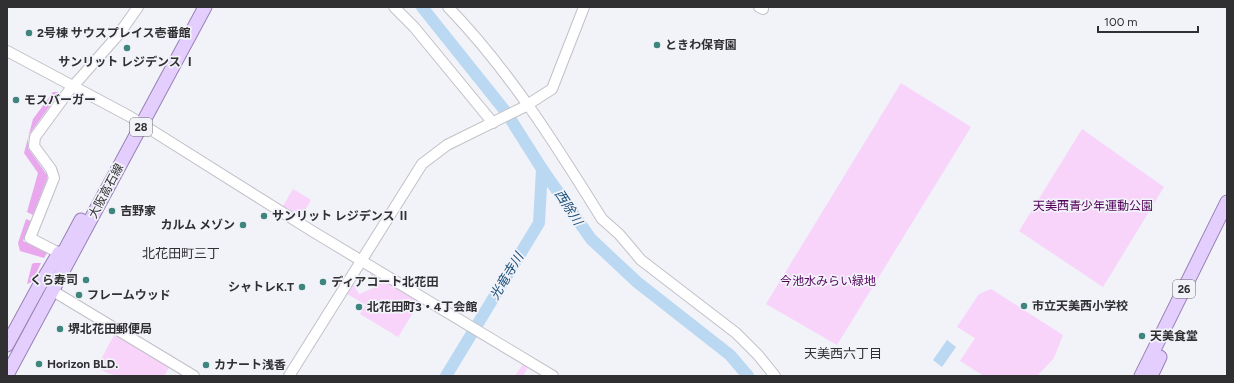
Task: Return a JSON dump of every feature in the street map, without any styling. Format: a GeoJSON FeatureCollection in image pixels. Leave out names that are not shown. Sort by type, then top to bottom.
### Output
{"type":"FeatureCollection","features":[{"type":"Feature","properties":{"kind":"main road","name":"大阪高石線"},"geometry":{"type":"LineString","coordinates":[[138,123],[195,7]]}},
{"type":"Feature","properties":{"kind":"main road","name":"大阪高石線"},"geometry":{"type":"LineString","coordinates":[[9,370],[67,248],[205,7]]}},
{"type":"Feature","properties":{"kind":"main road","name":"26"},"geometry":{"type":"LineString","coordinates":[[1141,376],[1227,202]]}},
{"type":"Feature","properties":{"kind":"main road","name":"26"},"geometry":{"type":"LineString","coordinates":[[1151,376],[1227,219]]}},
{"type":"Feature","properties":{"kind":"main road"},"geometry":{"type":"LineString","coordinates":[[9,370],[58,294],[67,248]]}},
{"type":"Feature","properties":{"kind":"main road"},"geometry":{"type":"LineString","coordinates":[[7,345],[38,288],[67,248]]}},
{"type":"Feature","properties":{"kind":"street"},"geometry":{"type":"LineString","coordinates":[[67,248],[30,238],[54,178],[51,169],[34,146],[34,141],[73,85],[119,34],[138,7]]}},
{"type":"Feature","properties":{"kind":"street"},"geometry":{"type":"LineString","coordinates":[[394,7],[414,27],[495,122]]}},
{"type":"Feature","properties":{"kind":"street"},"geometry":{"type":"LineString","coordinates":[[448,7],[526,106],[602,219],[619,234],[642,260],[736,333],[758,355],[775,376]]}},
{"type":"Feature","properties":{"kind":"street"},"geometry":{"type":"LineString","coordinates":[[289,376],[422,164],[447,145],[526,106],[552,89],[584,7]]}},
{"type":"Feature","properties":{"kind":"street"},"geometry":{"type":"LineString","coordinates":[[7,51],[73,85],[138,123],[361,261],[553,376]]}},
{"type":"Feature","properties":{"kind":"street"},"geometry":{"type":"LineString","coordinates":[[58,294],[194,376]]}},
{"type":"Feature","properties":{"kind":"green space","name":"今池水みらい緑地"},"geometry":{"type":"Polygon","coordinates":[[[901,83],[971,127],[837,345],[766,304],[901,83]]]}},
{"type":"Feature","properties":{"kind":"green space","name":"天美西青少年運動公園"},"geometry":{"type":"Polygon","coordinates":[[[1082,129],[1164,187],[1103,287],[1019,231],[1082,129]]]}},
{"type":"Feature","properties":{"kind":"green space"},"geometry":{"type":"Polygon","coordinates":[[[293,189],[311,200],[301,217],[283,206],[293,189]]]}},
{"type":"Feature","properties":{"kind":"green space"},"geometry":{"type":"Polygon","coordinates":[[[368,268],[421,300],[398,337],[360,314],[366,305],[347,294],[353,284],[359,294],[376,287],[368,268]]]}},
{"type":"Feature","properties":{"kind":"green space"},"geometry":{"type":"Polygon","coordinates":[[[991,289],[1063,335],[1054,358],[1037,376],[984,376],[960,361],[975,338],[957,327],[979,294],[991,289]]]}},
{"type":"Feature","properties":{"kind":"green space"},"geometry":{"type":"Polygon","coordinates":[[[118,334],[170,366],[164,376],[118,376],[102,370],[98,365],[114,335],[118,334]]]}},
{"type":"Feature","properties":{"kind":"green space"},"geometry":{"type":"Polygon","coordinates":[[[523,364],[529,366],[523,376],[515,376],[523,364]]]}},
{"type":"Feature","properties":{"kind":"shaded area"},"geometry":{"type":"Polygon","coordinates":[[[53,92],[60,92],[29,135],[33,119],[53,92]]]}},
{"type":"Feature","properties":{"kind":"shaded area"},"geometry":{"type":"Polygon","coordinates":[[[28,138],[28,148],[47,175],[47,179],[33,215],[27,212],[38,173],[24,153],[28,138]]]}},
{"type":"Feature","properties":{"kind":"shaded area"},"geometry":{"type":"Polygon","coordinates":[[[26,219],[31,221],[23,241],[47,253],[44,258],[20,251],[18,243],[26,219]]]}},
{"type":"Feature","properties":{"kind":"shaded area"},"geometry":{"type":"Polygon","coordinates":[[[41,263],[32,282],[27,284],[32,264],[41,263]]]}},
{"type":"Feature","properties":{"kind":"water"},"geometry":{"type":"Polygon","coordinates":[[[947,340],[956,347],[942,367],[933,360],[947,340]]]}},
{"type":"Feature","properties":{"kind":"waterway","name":"西除川"},"geometry":{"type":"LineString","coordinates":[[422,7],[506,112],[542,169],[591,239],[637,282],[730,355],[748,376]]}},
{"type":"Feature","properties":{"kind":"waterway","name":"光竜寺川"},"geometry":{"type":"LineString","coordinates":[[446,376],[539,223],[542,169]]}},
{"type":"Feature","properties":{"kind":"place","name":"2号棟 サウスプレイス壱番館"},"geometry":{"type":"Point","coordinates":[29,33]}},
{"type":"Feature","properties":{"kind":"place","name":"ときわ保育園"},"geometry":{"type":"Point","coordinates":[657,45]}},
{"type":"Feature","properties":{"kind":"place","name":"サンリット レジデンス Ⅰ"},"geometry":{"type":"Point","coordinates":[127,48]}},
{"type":"Feature","properties":{"kind":"place","name":"モスバーガー"},"geometry":{"type":"Point","coordinates":[16,100]}},
{"type":"Feature","properties":{"kind":"place","name":"吉野家"},"geometry":{"type":"Point","coordinates":[112,211]}},
{"type":"Feature","properties":{"kind":"place","name":"サンリット レジデンス Ⅱ"},"geometry":{"type":"Point","coordinates":[264,216]}},
{"type":"Feature","properties":{"kind":"place","name":"カルム メゾン"},"geometry":{"type":"Point","coordinates":[243,225]}},
{"type":"Feature","properties":{"kind":"place","name":"くら寿司"},"geometry":{"type":"Point","coordinates":[86,280]}},
{"type":"Feature","properties":{"kind":"place","name":"ディアコート北花田"},"geometry":{"type":"Point","coordinates":[323,282]}},
{"type":"Feature","properties":{"kind":"place","name":"シャトレK.T"},"geometry":{"type":"Point","coordinates":[302,287]}},
{"type":"Feature","properties":{"kind":"place","name":"フレームウッド"},"geometry":{"type":"Point","coordinates":[79,295]}},
{"type":"Feature","properties":{"kind":"place","name":"市立天美西小学校"},"geometry":{"type":"Point","coordinates":[1024,306]}},
{"type":"Feature","properties":{"kind":"place","name":"北花田町3・4丁会館"},"geometry":{"type":"Point","coordinates":[359,307]}},
{"type":"Feature","properties":{"kind":"place","name":"堺北花田郵便局"},"geometry":{"type":"Point","coordinates":[60,329]}},
{"type":"Feature","properties":{"kind":"place","name":"天美食堂"},"geometry":{"type":"Point","coordinates":[1142,336]}},
{"type":"Feature","properties":{"kind":"place","name":"Horizon BLD."},"geometry":{"type":"Point","coordinates":[39,364]}},
{"type":"Feature","properties":{"kind":"place","name":"カナート浅香"},"geometry":{"type":"Point","coordinates":[206,365]}},
{"type":"Feature","properties":{"kind":"district","name":"北花田町三丁"},"geometry":{"type":"Point","coordinates":[181,253]}},
{"type":"Feature","properties":{"kind":"district","name":"天美西六丁目"},"geometry":{"type":"Point","coordinates":[843,353]}}]}
